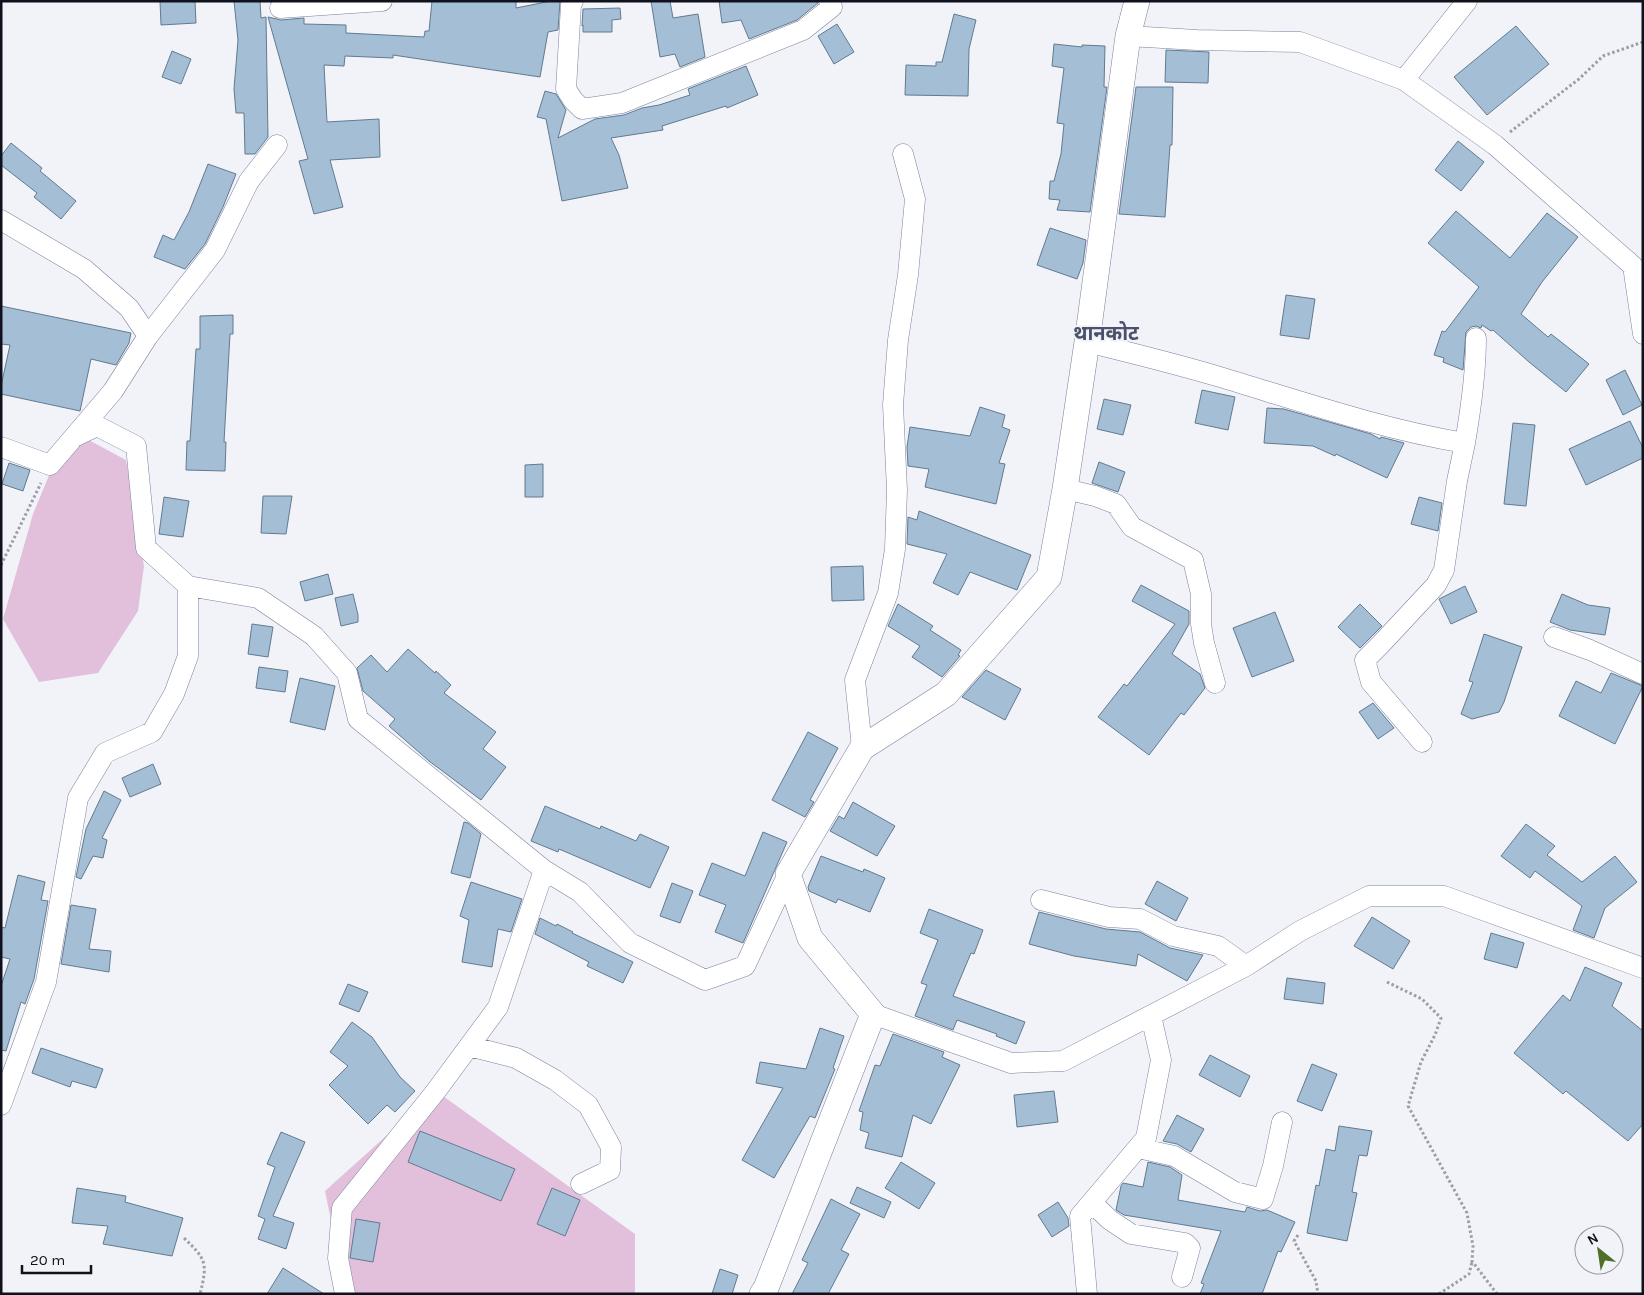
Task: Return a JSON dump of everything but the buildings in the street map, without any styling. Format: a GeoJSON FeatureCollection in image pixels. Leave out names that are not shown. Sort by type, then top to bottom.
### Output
{"type":"FeatureCollection","features":[{"type":"Feature","properties":{"kind":"street"},"geometry":{"type":"LineString","coordinates":[[280,8],[380,3],[382,1]]}},
{"type":"Feature","properties":{"kind":"street"},"geometry":{"type":"LineString","coordinates":[[573,1],[571,4],[566,89],[582,110],[622,103],[803,30],[832,7],[829,1]]}},
{"type":"Feature","properties":{"kind":"street"},"geometry":{"type":"LineString","coordinates":[[50,465],[74,437],[97,426],[136,446],[146,548],[188,586],[258,598],[314,636],[347,673],[358,719],[544,870],[580,892],[630,943],[705,980],[745,966],[788,874],[862,748],[946,694],[1049,577],[1066,489],[1088,342],[1128,36],[1137,1]]}},
{"type":"Feature","properties":{"kind":"street"},"geometry":{"type":"LineString","coordinates":[[1404,80],[1467,1]]}},
{"type":"Feature","properties":{"kind":"street"},"geometry":{"type":"LineString","coordinates":[[1128,36],[1197,40],[1300,42],[1404,80],[1495,145],[1638,263],[1643,334]]}},
{"type":"Feature","properties":{"kind":"street"},"geometry":{"type":"LineString","coordinates":[[50,465],[113,391],[148,336],[215,250],[249,181],[277,145]]}},
{"type":"Feature","properties":{"kind":"street"},"geometry":{"type":"LineString","coordinates":[[862,748],[856,680],[888,593],[895,549],[897,490],[893,405],[898,340],[908,275],[915,199],[903,154]]}},
{"type":"Feature","properties":{"kind":"street"},"geometry":{"type":"LineString","coordinates":[[1,220],[84,269],[129,308],[148,336]]}},
{"type":"Feature","properties":{"kind":"street"},"geometry":{"type":"LineString","coordinates":[[1422,742],[1371,682],[1364,660],[1436,585],[1444,570],[1457,481],[1471,412],[1476,338]]}},
{"type":"Feature","properties":{"kind":"street"},"geometry":{"type":"LineString","coordinates":[[1088,342],[1165,361],[1377,423],[1465,443]]}},
{"type":"Feature","properties":{"kind":"street"},"geometry":{"type":"LineString","coordinates":[[1,447],[50,465]]}},
{"type":"Feature","properties":{"kind":"street"},"geometry":{"type":"LineString","coordinates":[[1066,489],[1116,504],[1132,527],[1193,560],[1201,594],[1201,624],[1204,643],[1215,683]]}},
{"type":"Feature","properties":{"kind":"street"},"geometry":{"type":"LineString","coordinates":[[1,1105],[46,982],[78,798],[105,753],[152,732],[174,694],[188,656],[188,586]]}},
{"type":"Feature","properties":{"kind":"street"},"geometry":{"type":"LineString","coordinates":[[1554,637],[1590,650],[1643,674]]}},
{"type":"Feature","properties":{"kind":"street"},"geometry":{"type":"LineString","coordinates":[[345,1294],[338,1258],[342,1208],[436,1092],[498,1007],[544,870]]}},
{"type":"Feature","properties":{"kind":"street"},"geometry":{"type":"LineString","coordinates":[[788,874],[810,938],[873,1014],[1011,1064],[1062,1061],[1246,966],[1300,931],[1369,896],[1444,896],[1643,968]]}},
{"type":"Feature","properties":{"kind":"street"},"geometry":{"type":"LineString","coordinates":[[1040,900],[1109,917],[1140,919],[1173,936],[1218,946],[1246,966]]}},
{"type":"Feature","properties":{"kind":"street"},"geometry":{"type":"LineString","coordinates":[[762,1294],[766,1288],[873,1014]]}},
{"type":"Feature","properties":{"kind":"street"},"geometry":{"type":"LineString","coordinates":[[1087,1294],[1080,1216],[1146,1138],[1162,1060],[1151,1016]]}},
{"type":"Feature","properties":{"kind":"street"},"geometry":{"type":"LineString","coordinates":[[469,1046],[516,1058],[555,1080],[588,1105],[611,1147],[610,1170],[581,1184]]}},
{"type":"Feature","properties":{"kind":"street"},"geometry":{"type":"LineString","coordinates":[[1138,1148],[1174,1156],[1235,1192],[1263,1199],[1274,1166],[1282,1122]]}},
{"type":"Feature","properties":{"kind":"street"},"geometry":{"type":"LineString","coordinates":[[1092,1203],[1110,1220],[1131,1234],[1185,1243],[1190,1248],[1182,1277]]}},
{"type":"Feature","properties":{"kind":"path"},"geometry":{"type":"LineString","coordinates":[[1495,145],[1579,79],[1603,56],[1643,42]]}},
{"type":"Feature","properties":{"kind":"path"},"geometry":{"type":"LineString","coordinates":[[1,565],[50,465]]}},
{"type":"Feature","properties":{"kind":"path"},"geometry":{"type":"LineString","coordinates":[[1387,982],[1422,999],[1441,1018],[1436,1035],[1421,1062],[1408,1106],[1467,1213],[1473,1246],[1472,1261],[1468,1274],[1440,1294]]}},
{"type":"Feature","properties":{"kind":"path"},"geometry":{"type":"LineString","coordinates":[[1298,1234],[1294,1241],[1316,1281],[1318,1294]]}},
{"type":"Feature","properties":{"kind":"path"},"geometry":{"type":"LineString","coordinates":[[184,1238],[201,1254],[205,1273],[200,1294]]}},
{"type":"Feature","properties":{"kind":"path"},"geometry":{"type":"LineString","coordinates":[[1472,1261],[1497,1294]]}},
{"type":"Feature","properties":{"kind":"shaded area"},"geometry":{"type":"Polygon","coordinates":[[[85,438],[126,460],[144,566],[138,611],[98,673],[39,682],[3,619],[33,514],[62,444],[85,438]]]}},
{"type":"Feature","properties":{"kind":"shaded area"},"geometry":{"type":"Polygon","coordinates":[[[436,1091],[635,1234],[635,1294],[346,1294],[325,1191],[436,1091]]]}},
{"type":"Feature","properties":{"kind":"district","name":"थानकोट"},"geometry":{"type":"Point","coordinates":[1106,333]}}]}
